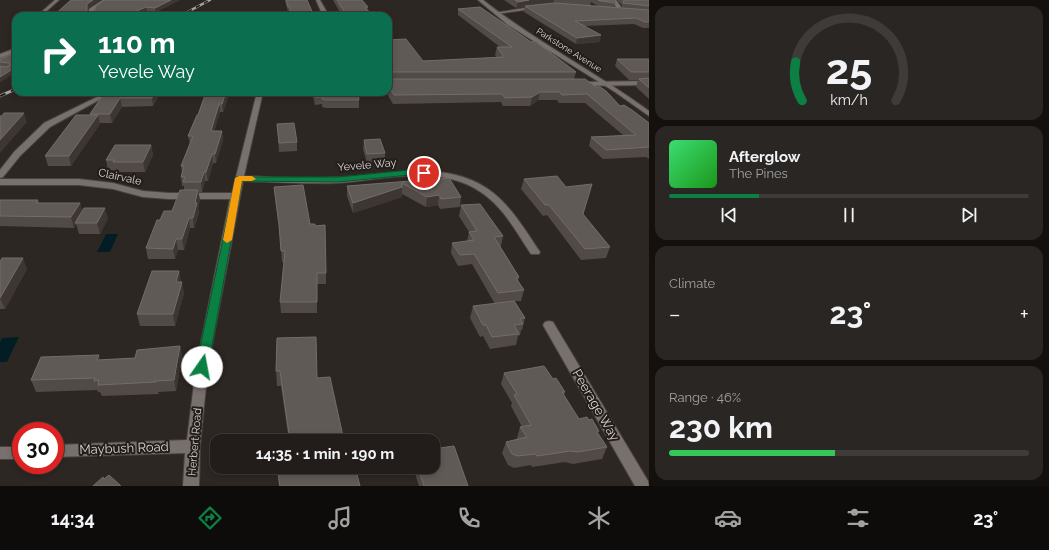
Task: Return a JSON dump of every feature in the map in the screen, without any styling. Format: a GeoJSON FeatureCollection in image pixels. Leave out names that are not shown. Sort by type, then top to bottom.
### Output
{"type":"FeatureCollection","features":[{"type":"Feature","properties":{"kind":"street"},"geometry":{"type":"LineString","coordinates":[[91,12],[91,10],[106,0]]}},
{"type":"Feature","properties":{"kind":"street"},"geometry":{"type":"LineString","coordinates":[[318,0],[324,12]]}},
{"type":"Feature","properties":{"kind":"street","name":"Parkstone Avenue"},"geometry":{"type":"LineString","coordinates":[[480,0],[496,13],[605,83],[649,114]]}},
{"type":"Feature","properties":{"kind":"street"},"geometry":{"type":"LineString","coordinates":[[613,0],[619,7],[615,12]]}},
{"type":"Feature","properties":{"kind":"street"},"geometry":{"type":"LineString","coordinates":[[496,13],[544,6]]}},
{"type":"Feature","properties":{"kind":"street"},"geometry":{"type":"LineString","coordinates":[[608,11],[621,13]]}},
{"type":"Feature","properties":{"kind":"street"},"geometry":{"type":"LineString","coordinates":[[0,56],[12,52]]}},
{"type":"Feature","properties":{"kind":"street"},"geometry":{"type":"LineString","coordinates":[[574,84],[649,83]]}},
{"type":"Feature","properties":{"kind":"street"},"geometry":{"type":"LineString","coordinates":[[0,175],[22,148],[47,125],[103,96]]}},
{"type":"Feature","properties":{"kind":"street","name":"Herbert Road"},"geometry":{"type":"LineString","coordinates":[[191,486],[192,446],[202,367],[239,178],[259,96]]}},
{"type":"Feature","properties":{"kind":"street","name":"Yevele Way"},"geometry":{"type":"LineString","coordinates":[[239,178],[338,180],[410,172],[437,173],[470,182],[495,198],[509,213],[535,252]]}},
{"type":"Feature","properties":{"kind":"street","name":"Clairvale"},"geometry":{"type":"LineString","coordinates":[[0,182],[79,182],[113,186],[143,194],[169,196],[236,196]]}},
{"type":"Feature","properties":{"kind":"street","name":"Peerage Way"},"geometry":{"type":"LineString","coordinates":[[549,324],[643,486]]}},
{"type":"Feature","properties":{"kind":"street","name":"Maybush Road"},"geometry":{"type":"LineString","coordinates":[[64,451],[192,446]]}},
{"type":"Feature","properties":{"kind":"street"},"geometry":{"type":"LineString","coordinates":[[0,454],[12,453]]}},
{"type":"Feature","properties":{"kind":"lane"},"geometry":{"type":"LineString","coordinates":[[44,12],[57,0]]}},
{"type":"Feature","properties":{"kind":"water"},"geometry":{"type":"Polygon","coordinates":[[[106,234],[118,234],[110,252],[97,252],[106,234]]]}},
{"type":"Feature","properties":{"kind":"water"},"geometry":{"type":"Polygon","coordinates":[[[19,337],[7,362],[0,362],[0,342],[2,338],[19,337]]]}},
{"type":"Feature","properties":{"kind":"building"},"geometry":{"type":"Polygon","coordinates":[[[71,0],[93,0],[87,4],[87,12],[58,12],[71,0]]]}},
{"type":"Feature","properties":{"kind":"building"},"geometry":{"type":"Polygon","coordinates":[[[104,0],[171,0],[155,8],[146,7],[134,12],[95,12],[95,7],[104,0]]]}},
{"type":"Feature","properties":{"kind":"building"},"geometry":{"type":"Polygon","coordinates":[[[286,0],[307,0],[312,12],[291,12],[289,6],[288,7],[286,0]]]}},
{"type":"Feature","properties":{"kind":"building"},"geometry":{"type":"Polygon","coordinates":[[[337,0],[362,0],[368,7],[365,7],[369,12],[344,12],[337,0]]]}},
{"type":"Feature","properties":{"kind":"building"},"geometry":{"type":"Polygon","coordinates":[[[515,0],[529,0],[518,2],[515,0]]]}},
{"type":"Feature","properties":{"kind":"building"},"geometry":{"type":"Polygon","coordinates":[[[598,0],[615,0],[616,1],[615,3],[598,0]]]}},
{"type":"Feature","properties":{"kind":"building"},"geometry":{"type":"Polygon","coordinates":[[[624,0],[649,0],[649,6],[623,3],[624,0]]]}},
{"type":"Feature","properties":{"kind":"building"},"geometry":{"type":"Polygon","coordinates":[[[555,3],[649,10],[649,22],[636,18],[575,21],[601,35],[577,38],[525,6],[555,3]]]}},
{"type":"Feature","properties":{"kind":"building"},"geometry":{"type":"Polygon","coordinates":[[[480,7],[531,42],[535,41],[576,72],[392,72],[392,40],[406,39],[423,61],[504,57],[497,47],[512,47],[458,9],[480,7]]]}},
{"type":"Feature","properties":{"kind":"building"},"geometry":{"type":"Polygon","coordinates":[[[12,54],[12,70],[0,77],[0,66],[6,67],[10,65],[9,63],[0,62],[0,59],[12,54]]]}},
{"type":"Feature","properties":{"kind":"building"},"geometry":{"type":"Polygon","coordinates":[[[617,59],[649,59],[649,72],[631,72],[617,59]]]}},
{"type":"Feature","properties":{"kind":"building"},"geometry":{"type":"Polygon","coordinates":[[[649,78],[649,88],[639,79],[649,78]]]}},
{"type":"Feature","properties":{"kind":"building"},"geometry":{"type":"Polygon","coordinates":[[[392,79],[585,79],[596,87],[600,87],[606,91],[620,106],[624,105],[649,123],[649,147],[606,150],[591,137],[636,135],[587,94],[562,95],[559,92],[540,92],[532,97],[505,98],[502,94],[394,95],[392,92],[392,79]]]}},
{"type":"Feature","properties":{"kind":"building"},"geometry":{"type":"Polygon","coordinates":[[[102,96],[153,96],[152,98],[120,98],[110,114],[90,114],[102,96]]]}},
{"type":"Feature","properties":{"kind":"building"},"geometry":{"type":"Polygon","coordinates":[[[205,96],[225,96],[222,104],[219,104],[211,131],[222,131],[215,154],[212,154],[201,182],[183,182],[185,177],[181,177],[184,166],[181,166],[193,136],[188,136],[205,96]]]}},
{"type":"Feature","properties":{"kind":"building"},"geometry":{"type":"Polygon","coordinates":[[[358,96],[359,100],[326,100],[322,99],[322,97],[315,97],[358,96]]]}},
{"type":"Feature","properties":{"kind":"building"},"geometry":{"type":"Polygon","coordinates":[[[4,113],[24,113],[0,140],[0,116],[4,113]]]}},
{"type":"Feature","properties":{"kind":"building"},"geometry":{"type":"Polygon","coordinates":[[[76,115],[98,115],[69,156],[45,156],[76,115]]]}},
{"type":"Feature","properties":{"kind":"building"},"geometry":{"type":"Polygon","coordinates":[[[294,123],[297,142],[279,143],[277,124],[294,123]]]}},
{"type":"Feature","properties":{"kind":"building"},"geometry":{"type":"Polygon","coordinates":[[[380,139],[385,153],[367,154],[364,140],[380,139]]]}},
{"type":"Feature","properties":{"kind":"building"},"geometry":{"type":"Polygon","coordinates":[[[115,145],[151,145],[143,162],[113,162],[114,160],[106,160],[115,145]]]}},
{"type":"Feature","properties":{"kind":"building"},"geometry":{"type":"Polygon","coordinates":[[[557,176],[566,187],[592,184],[583,214],[610,247],[585,249],[549,205],[545,205],[524,179],[557,176]]]}},
{"type":"Feature","properties":{"kind":"building"},"geometry":{"type":"Polygon","coordinates":[[[449,178],[461,197],[441,199],[439,195],[427,197],[402,183],[402,187],[353,203],[347,186],[449,178]]]}},
{"type":"Feature","properties":{"kind":"building"},"geometry":{"type":"Polygon","coordinates":[[[303,185],[310,224],[315,224],[315,226],[325,225],[326,273],[317,273],[317,302],[280,302],[285,251],[281,251],[274,187],[303,185]]]}},
{"type":"Feature","properties":{"kind":"building"},"geometry":{"type":"Polygon","coordinates":[[[180,190],[198,190],[195,203],[197,203],[193,218],[189,218],[182,239],[176,239],[173,249],[146,248],[157,220],[160,220],[164,211],[172,211],[180,190]]]}},
{"type":"Feature","properties":{"kind":"building"},"geometry":{"type":"Polygon","coordinates":[[[0,200],[38,200],[36,203],[80,203],[71,217],[0,216],[0,200]]]}},
{"type":"Feature","properties":{"kind":"building"},"geometry":{"type":"Polygon","coordinates":[[[480,204],[503,236],[494,237],[519,277],[516,278],[524,290],[498,293],[474,254],[460,255],[452,243],[474,240],[469,232],[477,231],[461,205],[480,204]]]}},
{"type":"Feature","properties":{"kind":"building"},"geometry":{"type":"Polygon","coordinates":[[[84,208],[105,208],[97,223],[75,223],[84,208]]]}},
{"type":"Feature","properties":{"kind":"building"},"geometry":{"type":"Polygon","coordinates":[[[2,258],[23,258],[0,298],[0,262],[2,258]]]}},
{"type":"Feature","properties":{"kind":"building"},"geometry":{"type":"Polygon","coordinates":[[[152,271],[179,271],[176,282],[182,282],[173,314],[137,314],[152,271]]]}},
{"type":"Feature","properties":{"kind":"building"},"geometry":{"type":"Polygon","coordinates":[[[514,301],[525,318],[520,319],[523,324],[514,325],[519,334],[492,337],[486,325],[483,325],[473,306],[514,301]]]}},
{"type":"Feature","properties":{"kind":"building"},"geometry":{"type":"Polygon","coordinates":[[[316,337],[317,378],[330,377],[342,434],[289,434],[280,371],[276,371],[277,338],[316,337]]]}},
{"type":"Feature","properties":{"kind":"building"},"geometry":{"type":"Polygon","coordinates":[[[180,346],[174,380],[98,385],[99,380],[94,381],[95,378],[31,380],[41,357],[99,355],[97,360],[135,358],[137,350],[180,346]]]}},
{"type":"Feature","properties":{"kind":"building"},"geometry":{"type":"Polygon","coordinates":[[[544,366],[553,379],[556,378],[565,392],[562,392],[579,419],[587,417],[589,420],[592,419],[599,431],[597,432],[607,447],[578,452],[570,451],[537,456],[535,454],[518,456],[512,454],[506,442],[527,437],[520,427],[531,425],[514,395],[517,394],[504,373],[544,366]]]}},
{"type":"Feature","properties":{"kind":"building"},"geometry":{"type":"Polygon","coordinates":[[[454,446],[468,486],[424,486],[420,474],[440,474],[440,448],[454,446]]]}},
{"type":"Feature","properties":{"kind":"building"},"geometry":{"type":"Polygon","coordinates":[[[278,474],[357,474],[360,486],[280,486],[278,474]]]}},
{"type":"Feature","properties":{"kind":"building"},"geometry":{"type":"Polygon","coordinates":[[[109,475],[121,486],[93,486],[103,477],[104,479],[109,475]]]}},
{"type":"Feature","properties":{"kind":"railway"},"geometry":{"type":"LineString","coordinates":[[188,12],[210,0]]}},
{"type":"Feature","properties":{"kind":"railway"},"geometry":{"type":"LineString","coordinates":[[0,96],[12,91]]}},
{"type":"Feature","properties":{"kind":"slow traffic"},"geometry":{"type":"LineString","coordinates":[[227,240],[239,178],[252,179]]}},
{"type":"Feature","properties":{"kind":"route"},"geometry":{"type":"LineString","coordinates":[[202,367],[239,178],[338,180],[369,178],[410,172],[424,173]]}}]}
